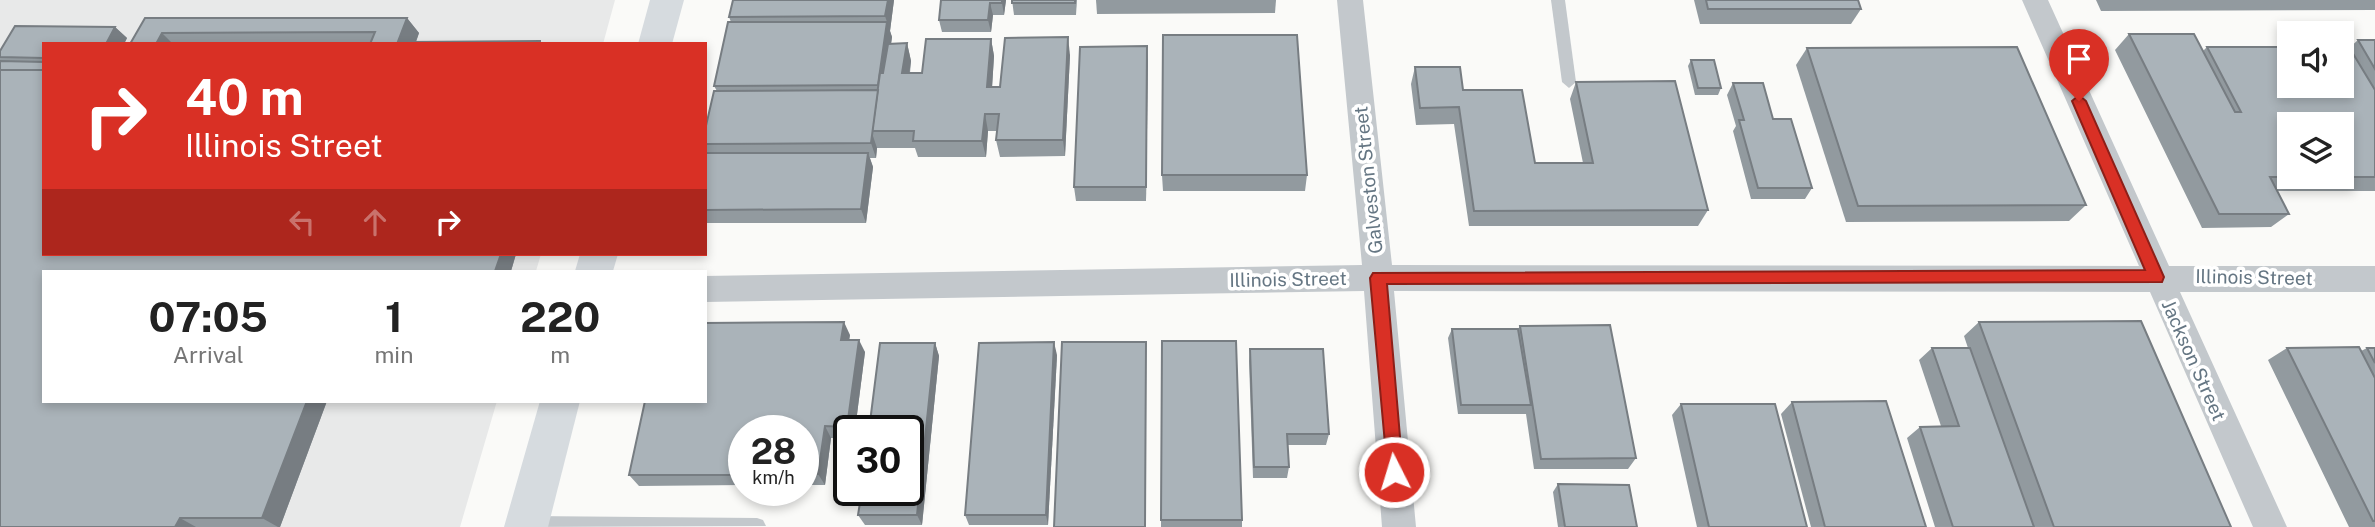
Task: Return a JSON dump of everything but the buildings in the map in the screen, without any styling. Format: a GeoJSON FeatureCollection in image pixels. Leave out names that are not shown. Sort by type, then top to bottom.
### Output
{"type":"FeatureCollection","features":[{"type":"Feature","properties":{"kind":"street"},"geometry":{"type":"LineString","coordinates":[[656,42],[667,0]]}},
{"type":"Feature","properties":{"kind":"street","name":"Galveston Street"},"geometry":{"type":"LineString","coordinates":[[1350,0],[1378,278],[1399,527]]}},
{"type":"Feature","properties":{"kind":"street","name":"Jackson Street"},"geometry":{"type":"LineString","coordinates":[[2035,0],[2156,277],[2270,527]]}},
{"type":"Feature","properties":{"kind":"street","name":"Illinois Street"},"geometry":{"type":"LineString","coordinates":[[707,289],[1378,278],[2375,279]]}},
{"type":"Feature","properties":{"kind":"street"},"geometry":{"type":"LineString","coordinates":[[527,525],[559,403]]}},
{"type":"Feature","properties":{"kind":"lane"},"geometry":{"type":"LineString","coordinates":[[1558,0],[1569,82]]}},
{"type":"Feature","properties":{"kind":"lane"},"geometry":{"type":"LineString","coordinates":[[527,525],[757,526]]}},
{"type":"Feature","properties":{"kind":"shaded area"},"geometry":{"type":"Polygon","coordinates":[[[0,0],[615,0],[604,42],[42,42],[42,256],[540,256],[536,270],[42,270],[42,403],[496,403],[460,527],[0,527],[0,0]]]}},
{"type":"Feature","properties":{"kind":"route"},"geometry":{"type":"LineString","coordinates":[[1394,472],[1378,278],[2156,277],[2079,101]]}}]}
